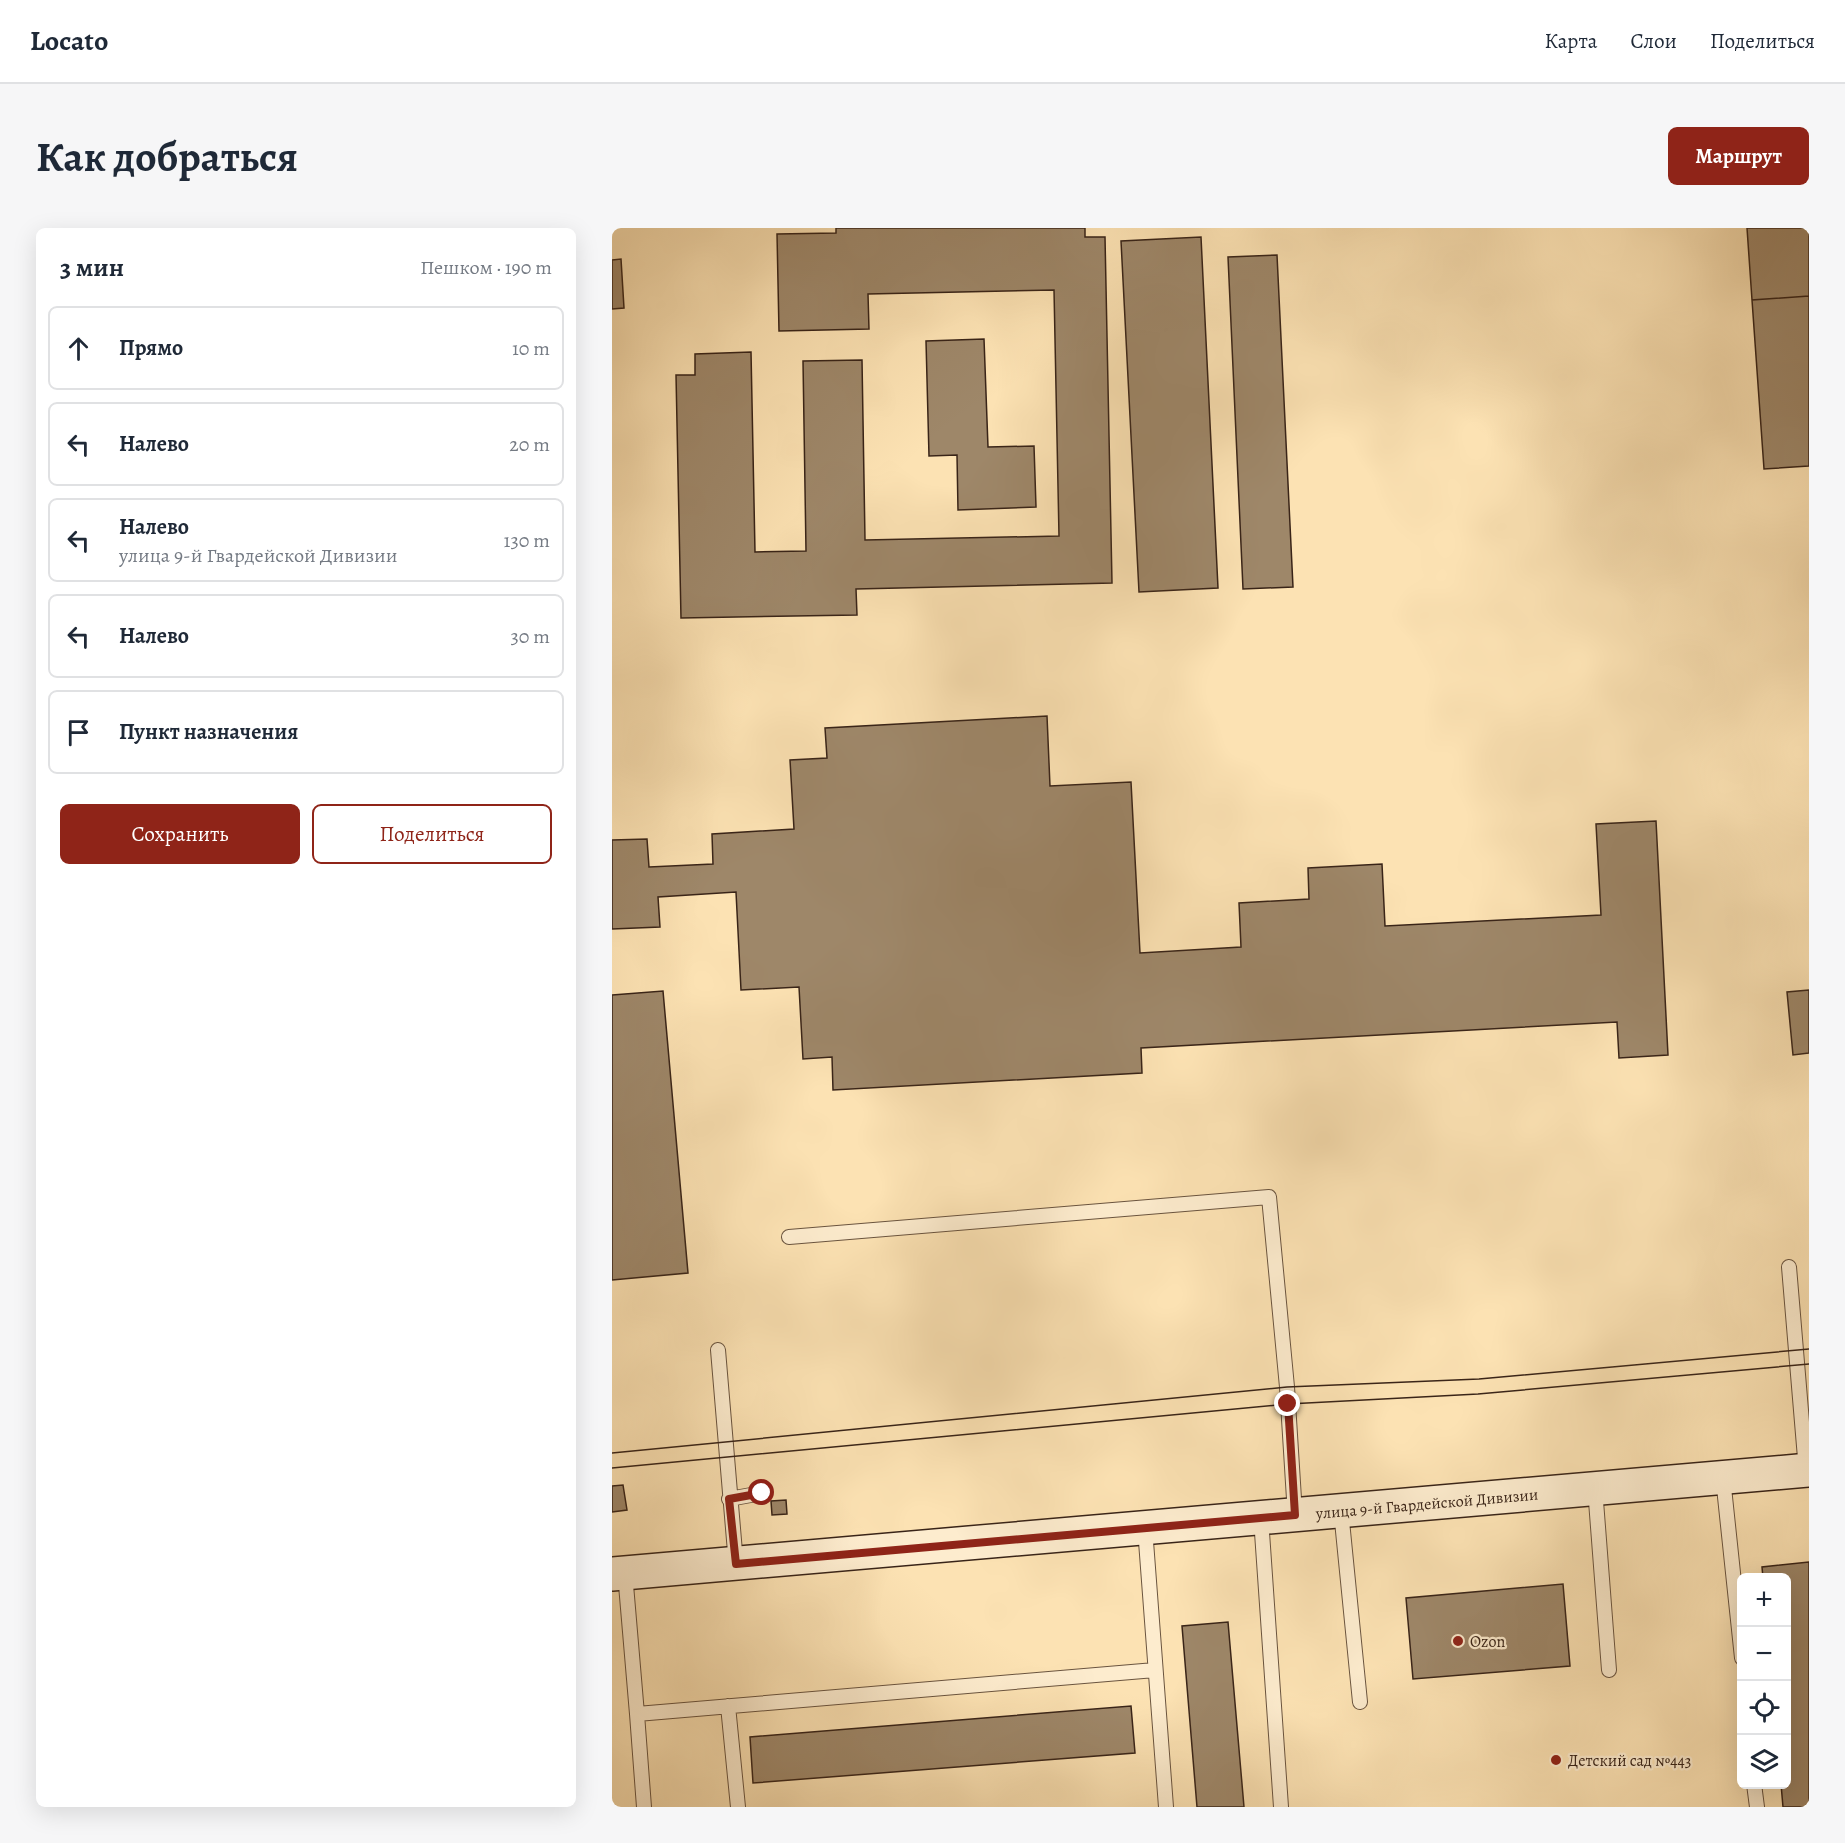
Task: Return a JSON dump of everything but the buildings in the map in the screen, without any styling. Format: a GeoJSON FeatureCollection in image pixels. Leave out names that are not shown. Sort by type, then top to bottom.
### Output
{"type":"FeatureCollection","features":[{"type":"Feature","properties":{"kind":"street","name":"улица 9-й Гвардейской Дивизии"},"geometry":{"type":"LineString","coordinates":[[618,1574],[1808,1470]]}},
{"type":"Feature","properties":{"kind":"lane"},"geometry":{"type":"LineString","coordinates":[[789,1237],[1269,1197],[1287,1387],[1295,1515]]}},
{"type":"Feature","properties":{"kind":"lane"},"geometry":{"type":"LineString","coordinates":[[1789,1267],[1808,1470]]}},
{"type":"Feature","properties":{"kind":"lane"},"geometry":{"type":"LineString","coordinates":[[718,1350],[736,1564]]}},
{"type":"Feature","properties":{"kind":"lane"},"geometry":{"type":"LineString","coordinates":[[1723,1477],[1739,1627]]}},
{"type":"Feature","properties":{"kind":"lane"},"geometry":{"type":"LineString","coordinates":[[1596,1488],[1609,1670]]}},
{"type":"Feature","properties":{"kind":"lane"},"geometry":{"type":"LineString","coordinates":[[729,1499],[762,1493]]}},
{"type":"Feature","properties":{"kind":"lane"},"geometry":{"type":"LineString","coordinates":[[1341,1511],[1360,1702]]}},
{"type":"Feature","properties":{"kind":"lane"},"geometry":{"type":"LineString","coordinates":[[1261,1518],[1281,1807]]}},
{"type":"Feature","properties":{"kind":"lane"},"geometry":{"type":"LineString","coordinates":[[1144,1528],[1166,1807]]}},
{"type":"Feature","properties":{"kind":"lane"},"geometry":{"type":"LineString","coordinates":[[618,1574],[636,1714],[644,1807]]}},
{"type":"Feature","properties":{"kind":"lane"},"geometry":{"type":"LineString","coordinates":[[636,1714],[1155,1670]]}},
{"type":"Feature","properties":{"kind":"lane"},"geometry":{"type":"LineString","coordinates":[[728,1706],[738,1807]]}},
{"type":"Feature","properties":{"kind":"lane"},"geometry":{"type":"LineString","coordinates":[[1755,1789],[1757,1807]]}},
{"type":"Feature","properties":{"kind":"tram line"},"geometry":{"type":"LineString","coordinates":[[612,1453],[1287,1387],[1479,1379],[1809,1349]]}},
{"type":"Feature","properties":{"kind":"tram line"},"geometry":{"type":"LineString","coordinates":[[612,1468],[1288,1404],[1478,1394],[1809,1364]]}},
{"type":"Feature","properties":{"kind":"place","name":"Ozon"},"geometry":{"type":"Point","coordinates":[1458,1641]}},
{"type":"Feature","properties":{"kind":"place","name":"Детский сад №443"},"geometry":{"type":"Point","coordinates":[1556,1760]}},
{"type":"Feature","properties":{"kind":"route"},"geometry":{"type":"LineString","coordinates":[[762,1493],[729,1499],[736,1564],[1295,1515],[1288,1404]]}}]}
